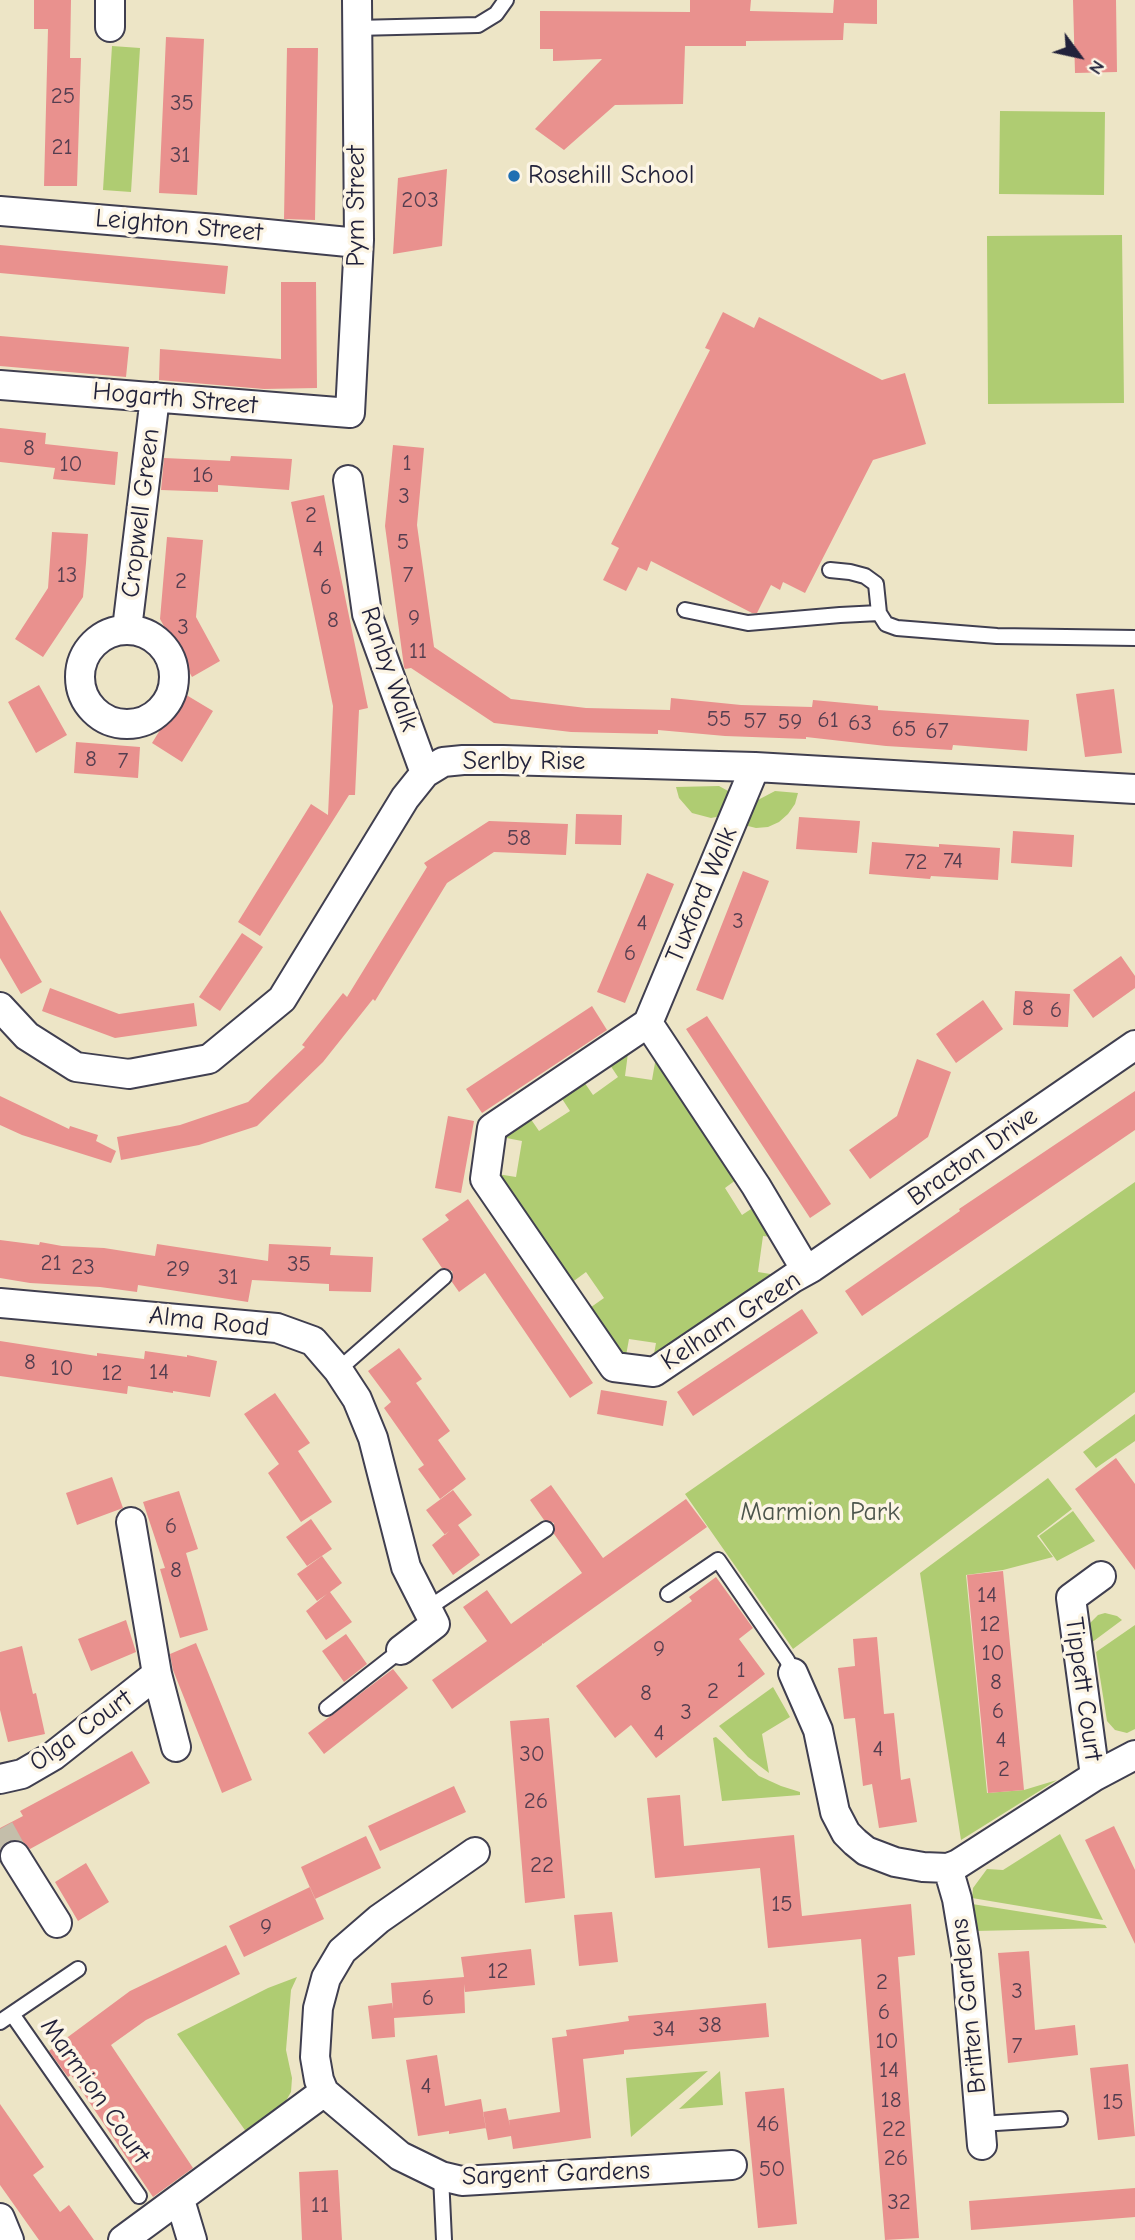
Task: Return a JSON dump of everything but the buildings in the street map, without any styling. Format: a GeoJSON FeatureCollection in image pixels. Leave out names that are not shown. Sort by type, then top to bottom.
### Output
{"type":"FeatureCollection","features":[{"type":"Feature","properties":{"kind":"street","name":"Pym Street"},"geometry":{"type":"LineString","coordinates":[[350,413],[359,240],[357,0]]}},
{"type":"Feature","properties":{"kind":"street","name":"Leighton Street"},"geometry":{"type":"LineString","coordinates":[[0,211],[348,242],[359,240]]}},
{"type":"Feature","properties":{"kind":"street","name":"Hogarth Street"},"geometry":{"type":"LineString","coordinates":[[0,385],[350,413]]}},
{"type":"Feature","properties":{"kind":"street","name":"Cropwell Green"},"geometry":{"type":"LineString","coordinates":[[127,629],[155,397]]}},
{"type":"Feature","properties":{"kind":"street","name":"Ranby Walk"},"geometry":{"type":"LineString","coordinates":[[348,480],[367,614],[425,773]]}},
{"type":"Feature","properties":{"kind":"street","name":"Serlby Rise"},"geometry":{"type":"LineString","coordinates":[[0,1007],[27,1036],[76,1067],[129,1074],[209,1059],[282,999],[405,798],[425,773],[443,762],[463,760],[755,767],[1135,789]]}},
{"type":"Feature","properties":{"kind":"street","name":"Tuxford Walk"},"geometry":{"type":"LineString","coordinates":[[648,1023],[755,767]]}},
{"type":"Feature","properties":{"kind":"street","name":"Kelham Green"},"geometry":{"type":"LineString","coordinates":[[648,1023],[756,1186],[800,1260],[811,1268],[654,1372],[614,1367],[485,1179],[492,1128],[648,1023]]}},
{"type":"Feature","properties":{"kind":"street","name":"Bracton Drive"},"geometry":{"type":"LineString","coordinates":[[811,1268],[1135,1045]]}},
{"type":"Feature","properties":{"kind":"street","name":"Alma Road"},"geometry":{"type":"LineString","coordinates":[[0,1303],[277,1328],[313,1341],[338,1370],[357,1399],[373,1438],[406,1567],[427,1609]]}},
{"type":"Feature","properties":{"kind":"street","name":"Olga Court"},"geometry":{"type":"LineString","coordinates":[[131,1522],[157,1674],[176,1747]]}},
{"type":"Feature","properties":{"kind":"street","name":"Tippett Court"},"geometry":{"type":"LineString","coordinates":[[1095,1776],[1071,1598],[1101,1576]]}},
{"type":"Feature","properties":{"kind":"street"},"geometry":{"type":"LineString","coordinates":[[401,1650],[435,1623],[427,1609]]}},
{"type":"Feature","properties":{"kind":"street"},"geometry":{"type":"LineString","coordinates":[[793,1673],[818,1730],[835,1812],[846,1833],[866,1851],[895,1862],[948,1868],[958,1864],[1095,1776],[1135,1755]]}},
{"type":"Feature","properties":{"kind":"street","name":"Olga Court"},"geometry":{"type":"LineString","coordinates":[[0,1779],[22,1774],[53,1756],[157,1674]]}},
{"type":"Feature","properties":{"kind":"street"},"geometry":{"type":"LineString","coordinates":[[123,2240],[324,2092],[315,2057],[318,2008],[326,1978],[342,1951],[379,1919],[475,1852]]}},
{"type":"Feature","properties":{"kind":"street"},"geometry":{"type":"LineString","coordinates":[[15,1856],[57,1923]]}},
{"type":"Feature","properties":{"kind":"street","name":"Britten Gardens"},"geometry":{"type":"LineString","coordinates":[[948,1868],[957,1899],[966,1953],[981,2134]]}},
{"type":"Feature","properties":{"kind":"street","name":"Sargent Gardens"},"geometry":{"type":"LineString","coordinates":[[324,2092],[400,2156],[441,2176],[461,2180],[732,2165]]}},
{"type":"Feature","properties":{"kind":"street"},"geometry":{"type":"LineString","coordinates":[[180,2200],[192,2240]]}},
{"type":"Feature","properties":{"kind":"street"},"geometry":{"type":"LineString","coordinates":[[0,2218],[9,2240]]}},
{"type":"Feature","properties":{"kind":"lane"},"geometry":{"type":"LineString","coordinates":[[356,28],[478,25],[496,14],[506,0]]}},
{"type":"Feature","properties":{"kind":"lane"},"geometry":{"type":"LineString","coordinates":[[830,570],[865,576],[876,583],[878,614],[886,624],[897,628],[997,636],[1135,638]]}},
{"type":"Feature","properties":{"kind":"lane"},"geometry":{"type":"LineString","coordinates":[[685,610],[748,623],[878,614]]}},
{"type":"Feature","properties":{"kind":"lane"},"geometry":{"type":"LineString","coordinates":[[338,1370],[444,1277]]}},
{"type":"Feature","properties":{"kind":"lane"},"geometry":{"type":"LineString","coordinates":[[427,1609],[547,1529]]}},
{"type":"Feature","properties":{"kind":"lane"},"geometry":{"type":"LineString","coordinates":[[668,1594],[718,1560],[787,1660],[793,1673]]}},
{"type":"Feature","properties":{"kind":"lane"},"geometry":{"type":"LineString","coordinates":[[327,1708],[401,1650]]}},
{"type":"Feature","properties":{"kind":"lane","name":"Marmion Court"},"geometry":{"type":"LineString","coordinates":[[78,1969],[6,2018],[139,2196]]}},
{"type":"Feature","properties":{"kind":"lane"},"geometry":{"type":"LineString","coordinates":[[981,2134],[1060,2119]]}},
{"type":"Feature","properties":{"kind":"lane"},"geometry":{"type":"LineString","coordinates":[[441,2176],[444,2240]]}},
{"type":"Feature","properties":{"kind":"green space"},"geometry":{"type":"Polygon","coordinates":[[[112,46],[140,48],[131,192],[103,190],[112,46]]]}},
{"type":"Feature","properties":{"kind":"green space"},"geometry":{"type":"Polygon","coordinates":[[[1000,111],[1105,112],[1104,195],[999,194],[1000,111]]]}},
{"type":"Feature","properties":{"kind":"green space"},"geometry":{"type":"Polygon","coordinates":[[[1122,235],[1124,403],[988,404],[987,236],[1122,235]]]}},
{"type":"Feature","properties":{"kind":"green space"},"geometry":{"type":"Polygon","coordinates":[[[719,786],[730,792],[721,816],[711,818],[692,813],[679,798],[676,787],[719,786]]]}},
{"type":"Feature","properties":{"kind":"green space"},"geometry":{"type":"Polygon","coordinates":[[[775,791],[798,793],[788,814],[768,827],[744,825],[756,801],[775,791]]]}},
{"type":"Feature","properties":{"kind":"green space"},"geometry":{"type":"Polygon","coordinates":[[[628,1053],[625,1076],[652,1080],[656,1057],[744,1174],[725,1188],[742,1215],[763,1201],[789,1239],[763,1236],[758,1272],[783,1276],[652,1365],[656,1343],[629,1339],[625,1361],[584,1312],[604,1298],[586,1272],[567,1286],[491,1173],[516,1177],[522,1141],[496,1136],[526,1112],[539,1131],[570,1111],[557,1091],[580,1076],[593,1095],[618,1077],[606,1059],[628,1053]]]}},
{"type":"Feature","properties":{"kind":"green space","name":"Marmion Park"},"geometry":{"type":"Polygon","coordinates":[[[1135,1182],[1135,1392],[793,1649],[685,1494],[1135,1182]]]}},
{"type":"Feature","properties":{"kind":"green space"},"geometry":{"type":"Polygon","coordinates":[[[1135,1414],[1135,1441],[1096,1468],[1083,1452],[1135,1414]]]}},
{"type":"Feature","properties":{"kind":"green space"},"geometry":{"type":"Polygon","coordinates":[[[1048,1478],[1072,1509],[1037,1536],[1053,1557],[1003,1570],[966,1575],[987,1793],[1024,1790],[1057,1780],[961,1840],[920,1573],[1048,1478]]]}},
{"type":"Feature","properties":{"kind":"green space"},"geometry":{"type":"Polygon","coordinates":[[[1073,1511],[1095,1541],[1057,1561],[1039,1536],[1073,1511]]]}},
{"type":"Feature","properties":{"kind":"green space"},"geometry":{"type":"Polygon","coordinates":[[[1105,1613],[1122,1620],[1091,1643],[1089,1624],[1098,1615],[1105,1613]]]}},
{"type":"Feature","properties":{"kind":"green space"},"geometry":{"type":"Polygon","coordinates":[[[1135,1625],[1135,1729],[1127,1733],[1115,1730],[1107,1721],[1096,1652],[1135,1625]]]}},
{"type":"Feature","properties":{"kind":"green space"},"geometry":{"type":"Polygon","coordinates":[[[773,1687],[790,1717],[762,1734],[769,1773],[748,1757],[719,1726],[773,1687]]]}},
{"type":"Feature","properties":{"kind":"green space"},"geometry":{"type":"Polygon","coordinates":[[[716,1737],[759,1776],[800,1792],[800,1795],[722,1801],[713,1738],[716,1737]]]}},
{"type":"Feature","properties":{"kind":"green space"},"geometry":{"type":"Polygon","coordinates":[[[1060,1834],[1103,1920],[972,1898],[973,1888],[987,1869],[1003,1870],[1060,1834]]]}},
{"type":"Feature","properties":{"kind":"green space"},"geometry":{"type":"Polygon","coordinates":[[[972,1904],[1105,1925],[1107,1928],[975,1931],[972,1904]]]}},
{"type":"Feature","properties":{"kind":"green space"},"geometry":{"type":"Polygon","coordinates":[[[297,1977],[291,1990],[286,2050],[292,2078],[291,2092],[283,2106],[247,2133],[177,2034],[268,1988],[297,1977]]]}},
{"type":"Feature","properties":{"kind":"green space"},"geometry":{"type":"Polygon","coordinates":[[[708,2071],[631,2137],[626,2078],[708,2071]]]}},
{"type":"Feature","properties":{"kind":"green space"},"geometry":{"type":"Polygon","coordinates":[[[720,2071],[723,2105],[679,2109],[720,2071]]]}},
{"type":"Feature","properties":{"kind":"tunnel"},"geometry":{"type":"LineString","coordinates":[[0,1829],[15,1856]]}},
{"type":"Feature","properties":{"kind":"place","name":"Rosehill School"},"geometry":{"type":"Point","coordinates":[514,176]}}]}
